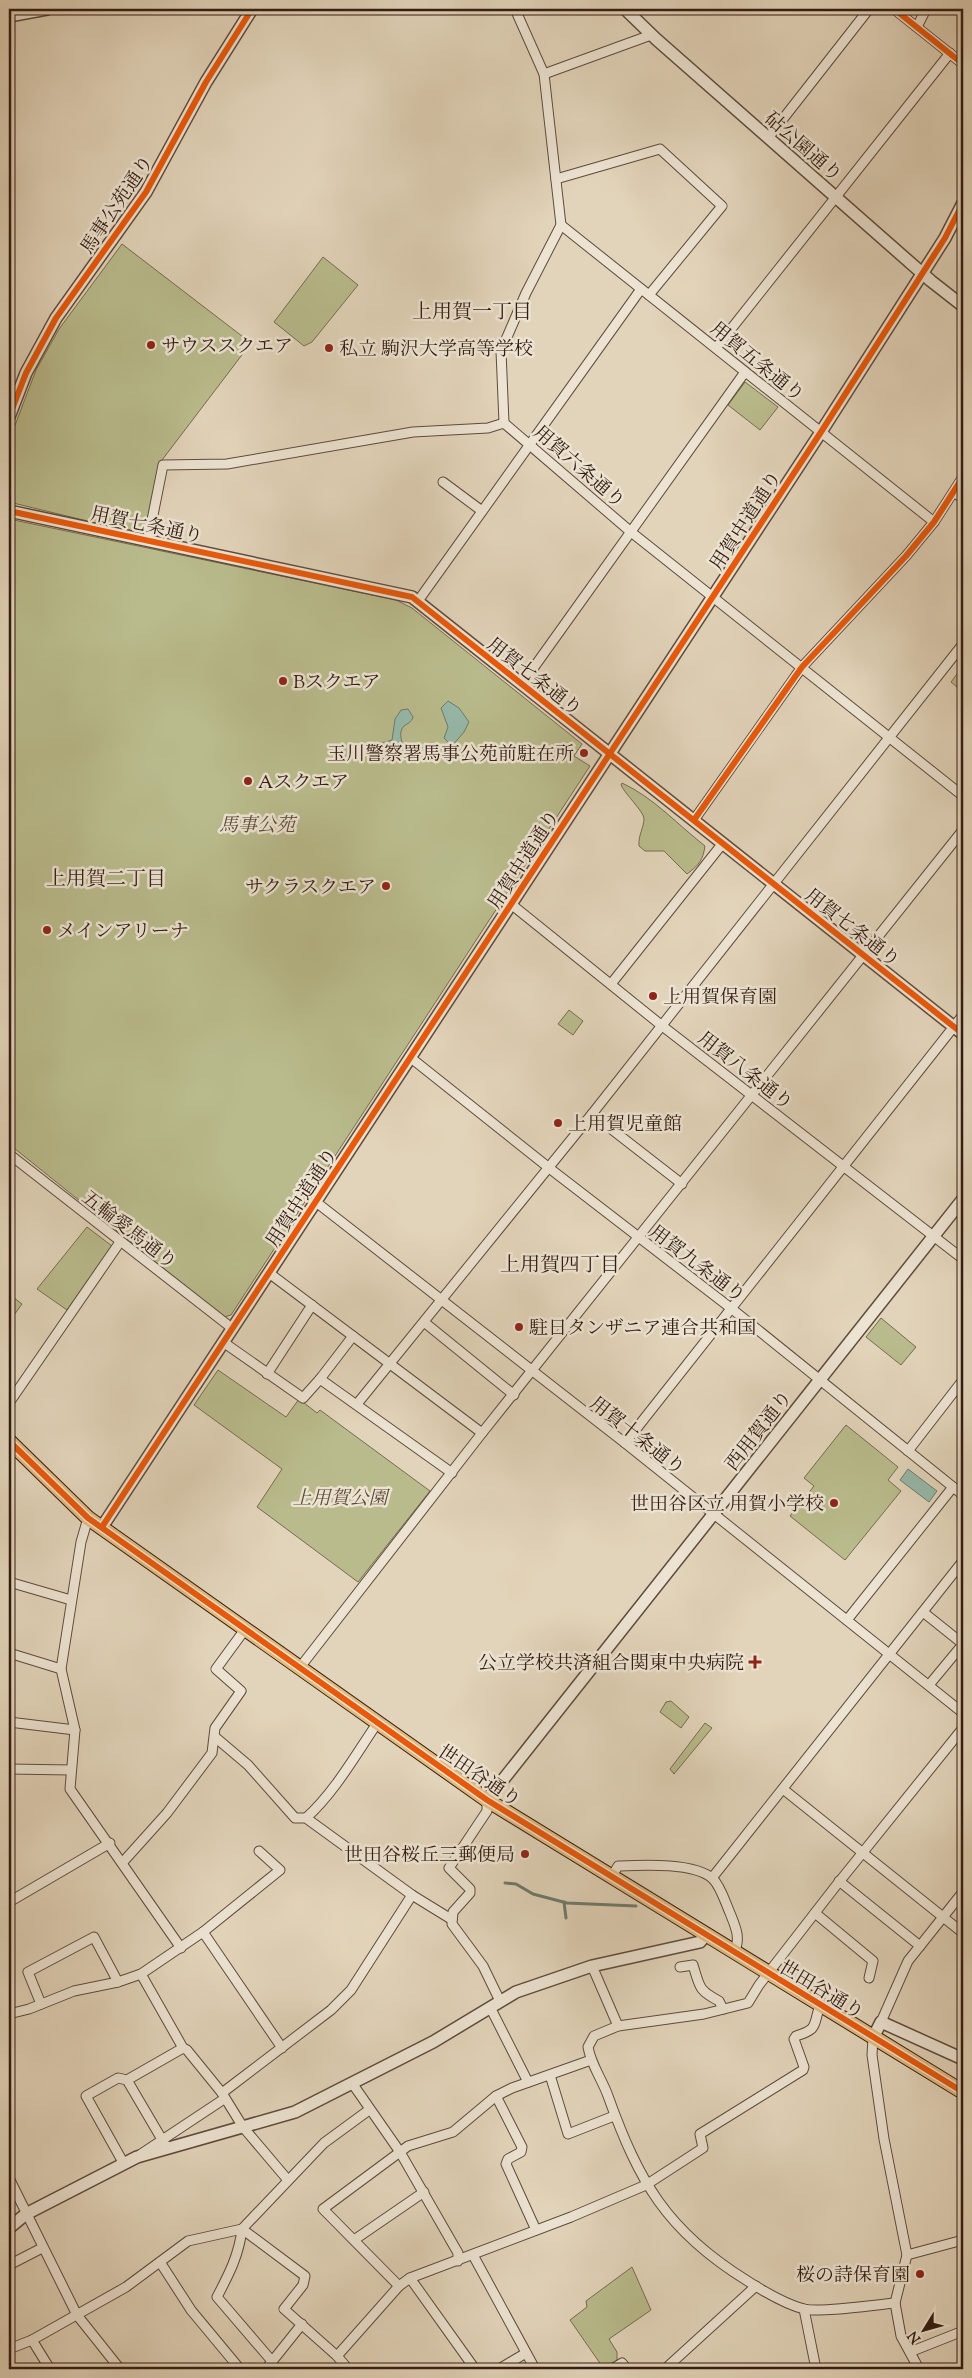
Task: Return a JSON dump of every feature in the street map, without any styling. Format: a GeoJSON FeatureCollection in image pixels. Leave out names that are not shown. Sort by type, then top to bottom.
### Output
{"type":"FeatureCollection","features":[{"type":"Feature","properties":{"kind":"main road","name":"世田谷通り"},"geometry":{"type":"LineString","coordinates":[[9,1440],[88,1518],[301,1666],[487,1800],[963,2092]]}},
{"type":"Feature","properties":{"kind":"street"},"geometry":{"type":"LineString","coordinates":[[9,16],[47,9]]}},
{"type":"Feature","properties":{"kind":"street","name":"馬事公苑通り"},"geometry":{"type":"LineString","coordinates":[[9,417],[26,373],[56,318],[146,192],[206,82],[252,9]]}},
{"type":"Feature","properties":{"kind":"street"},"geometry":{"type":"LineString","coordinates":[[148,540],[163,465],[227,464],[414,432],[488,428],[504,423],[502,351],[526,293],[561,225],[544,74],[514,9]]}},
{"type":"Feature","properties":{"kind":"street","name":"砧公園通り"},"geometry":{"type":"LineString","coordinates":[[625,9],[651,35],[835,197],[963,306]]}},
{"type":"Feature","properties":{"kind":"street"},"geometry":{"type":"LineString","coordinates":[[768,138],[869,9]]}},
{"type":"Feature","properties":{"kind":"street"},"geometry":{"type":"LineString","coordinates":[[894,9],[963,64]]}},
{"type":"Feature","properties":{"kind":"street"},"geometry":{"type":"LineString","coordinates":[[917,27],[926,9]]}},
{"type":"Feature","properties":{"kind":"street"},"geometry":{"type":"LineString","coordinates":[[544,74],[651,35]]}},
{"type":"Feature","properties":{"kind":"street"},"geometry":{"type":"LineString","coordinates":[[716,348],[950,54]]}},
{"type":"Feature","properties":{"kind":"street"},"geometry":{"type":"LineString","coordinates":[[556,179],[660,149],[722,206],[649,296]]}},
{"type":"Feature","properties":{"kind":"street","name":"用賀中道通り"},"geometry":{"type":"LineString","coordinates":[[102,1527],[821,432],[956,220],[963,202]]}},
{"type":"Feature","properties":{"kind":"street","name":"用賀五条通り"},"geometry":{"type":"LineString","coordinates":[[561,225],[934,522]]}},
{"type":"Feature","properties":{"kind":"street"},"geometry":{"type":"LineString","coordinates":[[418,601],[641,289]]}},
{"type":"Feature","properties":{"kind":"street"},"geometry":{"type":"LineString","coordinates":[[522,684],[745,372]]}},
{"type":"Feature","properties":{"kind":"street","name":"用賀六条通り"},"geometry":{"type":"LineString","coordinates":[[504,423],[631,532],[714,596],[963,796]]}},
{"type":"Feature","properties":{"kind":"street"},"geometry":{"type":"LineString","coordinates":[[694,820],[802,667],[906,556],[934,522],[963,477]]}},
{"type":"Feature","properties":{"kind":"street"},"geometry":{"type":"LineString","coordinates":[[443,482],[482,511]]}},
{"type":"Feature","properties":{"kind":"street"},"geometry":{"type":"LineString","coordinates":[[954,492],[963,498]]}},
{"type":"Feature","properties":{"kind":"street","name":"用賀七条通り"},"geometry":{"type":"LineString","coordinates":[[9,511],[403,594],[418,601],[959,1030]]}},
{"type":"Feature","properties":{"kind":"street"},"geometry":{"type":"LineString","coordinates":[[357,1404],[592,1114],[963,644]]}},
{"type":"Feature","properties":{"kind":"street"},"geometry":{"type":"LineString","coordinates":[[301,1666],[482,1433],[532,1373],[963,830]]}},
{"type":"Feature","properties":{"kind":"street"},"geometry":{"type":"LineString","coordinates":[[611,984],[723,843]]}},
{"type":"Feature","properties":{"kind":"street","name":"用賀八条通り"},"geometry":{"type":"LineString","coordinates":[[511,904],[661,1025],[963,1259]]}},
{"type":"Feature","properties":{"kind":"street"},"geometry":{"type":"LineString","coordinates":[[625,1443],[844,1167],[959,1030],[963,1015]]}},
{"type":"Feature","properties":{"kind":"street","name":"用賀九条通り"},"geometry":{"type":"LineString","coordinates":[[411,1058],[548,1168],[732,1309],[819,1381],[963,1495]]}},
{"type":"Feature","properties":{"kind":"street"},"geometry":{"type":"LineString","coordinates":[[592,1114],[682,1184]]}},
{"type":"Feature","properties":{"kind":"street","name":"五輪愛馬通り"},"geometry":{"type":"LineString","coordinates":[[9,1154],[232,1329]]}},
{"type":"Feature","properties":{"kind":"street","name":"西用賀通り"},"geometry":{"type":"LineString","coordinates":[[487,1800],[963,1199]]}},
{"type":"Feature","properties":{"kind":"street","name":"用賀十条通り"},"geometry":{"type":"LineString","coordinates":[[316,1202],[443,1300],[532,1373],[625,1443],[713,1515],[963,1712]]}},
{"type":"Feature","properties":{"kind":"street"},"geometry":{"type":"LineString","coordinates":[[9,1403],[120,1242]]}},
{"type":"Feature","properties":{"kind":"street"},"geometry":{"type":"LineString","coordinates":[[269,1273],[482,1433]]}},
{"type":"Feature","properties":{"kind":"street"},"geometry":{"type":"LineString","coordinates":[[267,1374],[312,1305]]}},
{"type":"Feature","properties":{"kind":"street"},"geometry":{"type":"LineString","coordinates":[[424,1322],[514,1395]]}},
{"type":"Feature","properties":{"kind":"street"},"geometry":{"type":"LineString","coordinates":[[223,1342],[303,1398],[353,1336]]}},
{"type":"Feature","properties":{"kind":"street"},"geometry":{"type":"LineString","coordinates":[[320,1379],[452,1473]]}},
{"type":"Feature","properties":{"kind":"street"},"geometry":{"type":"LineString","coordinates":[[908,1451],[963,1380]]}},
{"type":"Feature","properties":{"kind":"street"},"geometry":{"type":"LineString","coordinates":[[847,1620],[953,1488]]}},
{"type":"Feature","properties":{"kind":"street"},"geometry":{"type":"LineString","coordinates":[[88,1518],[80,1542],[61,1670],[75,1730],[70,1789],[110,1843],[181,1948]]}},
{"type":"Feature","properties":{"kind":"street"},"geometry":{"type":"LineString","coordinates":[[712,1878],[963,1561]]}},
{"type":"Feature","properties":{"kind":"street"},"geometry":{"type":"LineString","coordinates":[[9,1582],[71,1600]]}},
{"type":"Feature","properties":{"kind":"street"},"geometry":{"type":"LineString","coordinates":[[923,1612],[963,1644],[929,1685]]}},
{"type":"Feature","properties":{"kind":"street"},"geometry":{"type":"LineString","coordinates":[[123,1862],[168,1813],[212,1753],[215,1728],[241,1691],[216,1669],[246,1628]]}},
{"type":"Feature","properties":{"kind":"street"},"geometry":{"type":"LineString","coordinates":[[9,1653],[61,1670]]}},
{"type":"Feature","properties":{"kind":"street"},"geometry":{"type":"LineString","coordinates":[[9,1722],[75,1730]]}},
{"type":"Feature","properties":{"kind":"street"},"geometry":{"type":"LineString","coordinates":[[306,1818],[316,1809],[378,1722]]}},
{"type":"Feature","properties":{"kind":"street"},"geometry":{"type":"LineString","coordinates":[[895,2304],[804,2309],[756,2286],[713,2259],[666,2214],[646,2185],[614,2116],[608,2095],[591,2060],[588,2047],[594,2036],[618,2026],[659,2022],[723,2010],[748,2003],[839,1881],[963,1728]]}},
{"type":"Feature","properties":{"kind":"street"},"geometry":{"type":"LineString","coordinates":[[215,1737],[248,1765],[295,1818],[306,1818],[412,1894],[452,1919]]}},
{"type":"Feature","properties":{"kind":"street"},"geometry":{"type":"LineString","coordinates":[[9,1769],[71,1770]]}},
{"type":"Feature","properties":{"kind":"street"},"geometry":{"type":"LineString","coordinates":[[783,1789],[963,1933]]}},
{"type":"Feature","properties":{"kind":"street"},"geometry":{"type":"LineString","coordinates":[[487,1800],[487,1811],[449,1868],[470,1889],[470,1893],[453,1912],[452,1924],[483,1966],[495,2004],[528,2082]]}},
{"type":"Feature","properties":{"kind":"street"},"geometry":{"type":"LineString","coordinates":[[9,1902],[110,1843]]}},
{"type":"Feature","properties":{"kind":"street"},"geometry":{"type":"LineString","coordinates":[[9,2014],[74,1991],[118,1982],[141,1974],[181,1948],[280,1870],[259,1851]]}},
{"type":"Feature","properties":{"kind":"street"},"geometry":{"type":"LineString","coordinates":[[612,1876],[618,1866],[639,1865],[676,1867],[702,1872],[712,1878],[720,1890],[738,1934],[738,1944],[734,1953]]}},
{"type":"Feature","properties":{"kind":"street"},"geometry":{"type":"LineString","coordinates":[[839,1881],[920,1946]]}},
{"type":"Feature","properties":{"kind":"street"},"geometry":{"type":"LineString","coordinates":[[919,2369],[901,2336],[895,2304],[907,2254],[884,2139],[872,2055],[873,2038],[908,1961],[963,1892]]}},
{"type":"Feature","properties":{"kind":"street"},"geometry":{"type":"LineString","coordinates":[[165,2144],[331,2010],[351,1990],[412,1894]]}},
{"type":"Feature","properties":{"kind":"street"},"geometry":{"type":"LineString","coordinates":[[815,1913],[873,1961],[869,1978]]}},
{"type":"Feature","properties":{"kind":"street"},"geometry":{"type":"LineString","coordinates":[[203,1932],[282,2048]]}},
{"type":"Feature","properties":{"kind":"street"},"geometry":{"type":"LineString","coordinates":[[9,2228],[26,2214],[165,2144],[242,2127],[295,2112],[433,2042],[516,1992],[592,1966],[700,1942],[706,1934]]}},
{"type":"Feature","properties":{"kind":"street"},"geometry":{"type":"LineString","coordinates":[[41,2004],[28,1972],[94,1937],[118,1982]]}},
{"type":"Feature","properties":{"kind":"street"},"geometry":{"type":"LineString","coordinates":[[680,1967],[693,1965],[703,1993],[719,2001],[723,2010]]}},
{"type":"Feature","properties":{"kind":"street"},"geometry":{"type":"LineString","coordinates":[[592,1966],[618,2026]]}},
{"type":"Feature","properties":{"kind":"street"},"geometry":{"type":"LineString","coordinates":[[141,1974],[183,2048],[187,2050],[223,2096],[242,2127],[287,2179]]}},
{"type":"Feature","properties":{"kind":"street"},"geometry":{"type":"LineString","coordinates":[[337,2356],[399,2286],[410,2278],[458,2261],[646,2185],[703,2148],[700,2134],[803,2070],[804,2067],[794,2039],[796,2036],[811,2031],[814,2027],[820,2005]]}},
{"type":"Feature","properties":{"kind":"street"},"geometry":{"type":"LineString","coordinates":[[881,2022],[963,2059]]}},
{"type":"Feature","properties":{"kind":"street"},"geometry":{"type":"LineString","coordinates":[[124,2164],[86,2096],[118,2078],[127,2080],[183,2048]]}},
{"type":"Feature","properties":{"kind":"street"},"geometry":{"type":"LineString","coordinates":[[399,2286],[323,2209],[408,2146],[453,2132],[496,2096],[528,2082],[591,2060]]}},
{"type":"Feature","properties":{"kind":"street"},"geometry":{"type":"LineString","coordinates":[[550,2075],[568,2134],[614,2116]]}},
{"type":"Feature","properties":{"kind":"street"},"geometry":{"type":"LineString","coordinates":[[127,2080],[165,2144]]}},
{"type":"Feature","properties":{"kind":"street"},"geometry":{"type":"LineString","coordinates":[[352,2083],[400,2152],[424,2192],[458,2253],[458,2261]]}},
{"type":"Feature","properties":{"kind":"street"},"geometry":{"type":"LineString","coordinates":[[963,2092],[963,2104]]}},
{"type":"Feature","properties":{"kind":"street"},"geometry":{"type":"LineString","coordinates":[[496,2096],[522,2147],[522,2152],[508,2159],[506,2164],[536,2230]]}},
{"type":"Feature","properties":{"kind":"street"},"geometry":{"type":"LineString","coordinates":[[271,2360],[217,2297],[233,2268],[239,2249],[242,2229],[287,2179],[324,2143],[369,2110]]}},
{"type":"Feature","properties":{"kind":"street"},"geometry":{"type":"LineString","coordinates":[[9,2178],[42,2248],[77,2315],[120,2369]]}},
{"type":"Feature","properties":{"kind":"street"},"geometry":{"type":"LineString","coordinates":[[354,2240],[424,2192]]}},
{"type":"Feature","properties":{"kind":"street"},"geometry":{"type":"LineString","coordinates":[[9,2348],[32,2340],[126,2287],[188,2240],[242,2229],[305,2276],[303,2285],[284,2309],[337,2356],[348,2369]]}},
{"type":"Feature","properties":{"kind":"street"},"geometry":{"type":"LineString","coordinates":[[907,2254],[963,2240]]}},
{"type":"Feature","properties":{"kind":"street"},"geometry":{"type":"LineString","coordinates":[[9,2265],[42,2248]]}},
{"type":"Feature","properties":{"kind":"street"},"geometry":{"type":"LineString","coordinates":[[473,2255],[535,2369]]}},
{"type":"Feature","properties":{"kind":"street"},"geometry":{"type":"LineString","coordinates":[[160,2262],[191,2310],[240,2369]]}},
{"type":"Feature","properties":{"kind":"street"},"geometry":{"type":"LineString","coordinates":[[410,2278],[475,2369]]}},
{"type":"Feature","properties":{"kind":"street"},"geometry":{"type":"LineString","coordinates":[[665,2369],[756,2286]]}},
{"type":"Feature","properties":{"kind":"street"},"geometry":{"type":"LineString","coordinates":[[804,2309],[816,2369]]}},
{"type":"Feature","properties":{"kind":"street"},"geometry":{"type":"LineString","coordinates":[[266,2369],[271,2360],[302,2324]]}},
{"type":"Feature","properties":{"kind":"street"},"geometry":{"type":"LineString","coordinates":[[910,2352],[963,2331]]}},
{"type":"Feature","properties":{"kind":"street"},"geometry":{"type":"LineString","coordinates":[[32,2340],[50,2369]]}},
{"type":"Feature","properties":{"kind":"street"},"geometry":{"type":"LineString","coordinates":[[499,2369],[526,2353]]}},
{"type":"Feature","properties":{"kind":"street"},"geometry":{"type":"LineString","coordinates":[[612,2369],[622,2363],[626,2369]]}},
{"type":"Feature","properties":{"kind":"green space"},"geometry":{"type":"Polygon","coordinates":[[[122,244],[251,343],[159,464],[145,535],[9,502],[9,441],[36,370],[59,329],[122,244]]]}},
{"type":"Feature","properties":{"kind":"green space"},"geometry":{"type":"Polygon","coordinates":[[[323,257],[358,285],[312,342],[304,346],[274,322],[323,257]]]}},
{"type":"Feature","properties":{"kind":"green space"},"geometry":{"type":"Polygon","coordinates":[[[745,382],[778,407],[760,430],[728,405],[745,382]]]}},
{"type":"Feature","properties":{"kind":"green space","name":"馬事公苑"},"geometry":{"type":"Polygon","coordinates":[[[9,519],[396,600],[412,608],[582,744],[574,756],[590,766],[231,1315],[224,1317],[9,1144],[9,519]]]}},
{"type":"Feature","properties":{"kind":"green space"},"geometry":{"type":"Polygon","coordinates":[[[963,666],[963,692],[951,682],[963,666]]]}},
{"type":"Feature","properties":{"kind":"green space"},"geometry":{"type":"Polygon","coordinates":[[[622,783],[655,804],[705,846],[700,862],[695,868],[687,874],[664,851],[645,851],[639,846],[644,818],[641,811],[623,789],[622,783]]]}},
{"type":"Feature","properties":{"kind":"green space"},"geometry":{"type":"Polygon","coordinates":[[[569,1010],[583,1021],[573,1035],[558,1024],[569,1010]]]}},
{"type":"Feature","properties":{"kind":"green space"},"geometry":{"type":"Polygon","coordinates":[[[87,1227],[112,1246],[67,1310],[37,1289],[87,1227]]]}},
{"type":"Feature","properties":{"kind":"green space"},"geometry":{"type":"Polygon","coordinates":[[[9,1294],[22,1304],[9,1322],[9,1294]]]}},
{"type":"Feature","properties":{"kind":"green space"},"geometry":{"type":"Polygon","coordinates":[[[881,1318],[916,1347],[901,1365],[866,1337],[881,1318]]]}},
{"type":"Feature","properties":{"kind":"green space","name":"上用賀公園"},"geometry":{"type":"Polygon","coordinates":[[[218,1370],[286,1417],[299,1399],[317,1413],[320,1410],[430,1491],[358,1582],[257,1507],[282,1469],[194,1405],[218,1370]]]}},
{"type":"Feature","properties":{"kind":"green space"},"geometry":{"type":"Polygon","coordinates":[[[846,1425],[898,1467],[888,1480],[901,1491],[845,1560],[790,1516],[814,1486],[804,1478],[846,1425]]]}},
{"type":"Feature","properties":{"kind":"green space"},"geometry":{"type":"Polygon","coordinates":[[[671,1701],[689,1717],[681,1728],[660,1712],[666,1702],[671,1701]]]}},
{"type":"Feature","properties":{"kind":"green space"},"geometry":{"type":"Polygon","coordinates":[[[705,1723],[712,1728],[674,1774],[670,1769],[705,1723]]]}},
{"type":"Feature","properties":{"kind":"green space"},"geometry":{"type":"Polygon","coordinates":[[[632,2267],[651,2310],[609,2339],[617,2352],[617,2362],[604,2369],[570,2320],[587,2307],[586,2301],[632,2267]]]}},
{"type":"Feature","properties":{"kind":"shaded area"},"geometry":{"type":"Polygon","coordinates":[[[448,701],[459,708],[469,722],[464,732],[452,746],[444,738],[448,727],[441,708],[448,701]]]}},
{"type":"Feature","properties":{"kind":"shaded area"},"geometry":{"type":"Polygon","coordinates":[[[408,709],[413,717],[401,732],[405,751],[401,756],[397,754],[380,760],[376,754],[376,745],[392,740],[395,719],[401,710],[408,709]]]}},
{"type":"Feature","properties":{"kind":"shaded area"},"geometry":{"type":"Polygon","coordinates":[[[908,1469],[937,1491],[929,1502],[900,1480],[908,1469]]]}},
{"type":"Feature","properties":{"kind":"waterway"},"geometry":{"type":"LineString","coordinates":[[505,1883],[516,1884],[533,1894],[567,1903],[636,1906]]}},
{"type":"Feature","properties":{"kind":"waterway"},"geometry":{"type":"LineString","coordinates":[[564,1902],[566,1918]]}},
{"type":"Feature","properties":{"kind":"cycle path"},"geometry":{"type":"LineString","coordinates":[[9,417],[26,373],[56,318],[146,192],[206,82],[252,9]]}},
{"type":"Feature","properties":{"kind":"cycle path"},"geometry":{"type":"LineString","coordinates":[[894,9],[963,64]]}},
{"type":"Feature","properties":{"kind":"cycle path"},"geometry":{"type":"LineString","coordinates":[[102,1527],[821,432],[945,238],[963,203]]}},
{"type":"Feature","properties":{"kind":"cycle path"},"geometry":{"type":"LineString","coordinates":[[694,820],[802,667],[906,556],[934,522],[963,477]]}},
{"type":"Feature","properties":{"kind":"cycle path"},"geometry":{"type":"LineString","coordinates":[[9,511],[412,597],[963,1034]]}},
{"type":"Feature","properties":{"kind":"cycle path"},"geometry":{"type":"LineString","coordinates":[[9,1441],[88,1518],[487,1800],[963,2092]]}},
{"type":"Feature","properties":{"kind":"place","name":"サウススクエア"},"geometry":{"type":"Point","coordinates":[151,345]}},
{"type":"Feature","properties":{"kind":"place","name":"私立 駒沢大学高等学校"},"geometry":{"type":"Point","coordinates":[329,348]}},
{"type":"Feature","properties":{"kind":"place","name":"Bスクエア"},"geometry":{"type":"Point","coordinates":[283,681]}},
{"type":"Feature","properties":{"kind":"place","name":"玉川警察署馬事公苑前駐在所"},"geometry":{"type":"Point","coordinates":[584,753]}},
{"type":"Feature","properties":{"kind":"place","name":"Aスクエア"},"geometry":{"type":"Point","coordinates":[248,781]}},
{"type":"Feature","properties":{"kind":"place","name":"サクラスクエア"},"geometry":{"type":"Point","coordinates":[386,886]}},
{"type":"Feature","properties":{"kind":"place","name":"メインアリーナ"},"geometry":{"type":"Point","coordinates":[47,930]}},
{"type":"Feature","properties":{"kind":"place","name":"上用賀保育園"},"geometry":{"type":"Point","coordinates":[653,996]}},
{"type":"Feature","properties":{"kind":"place","name":"上用賀児童館"},"geometry":{"type":"Point","coordinates":[558,1123]}},
{"type":"Feature","properties":{"kind":"place","name":"駐日タンザニア連合共和国"},"geometry":{"type":"Point","coordinates":[519,1327]}},
{"type":"Feature","properties":{"kind":"place","name":"世田谷区立 用賀小学校"},"geometry":{"type":"Point","coordinates":[834,1503]}},
{"type":"Feature","properties":{"kind":"place","name":"公立学校共済組合関東中央病院"},"geometry":{"type":"Point","coordinates":[755,1662]}},
{"type":"Feature","properties":{"kind":"place","name":"世田谷桜丘三郵便局"},"geometry":{"type":"Point","coordinates":[525,1854]}},
{"type":"Feature","properties":{"kind":"place","name":"桜の詩保育園"},"geometry":{"type":"Point","coordinates":[920,2274]}},
{"type":"Feature","properties":{"kind":"district","name":"上用賀一丁目"},"geometry":{"type":"Point","coordinates":[472,311]}},
{"type":"Feature","properties":{"kind":"district","name":"上用賀二丁目"},"geometry":{"type":"Point","coordinates":[106,878]}},
{"type":"Feature","properties":{"kind":"district","name":"上用賀四丁目"},"geometry":{"type":"Point","coordinates":[560,1264]}}]}
